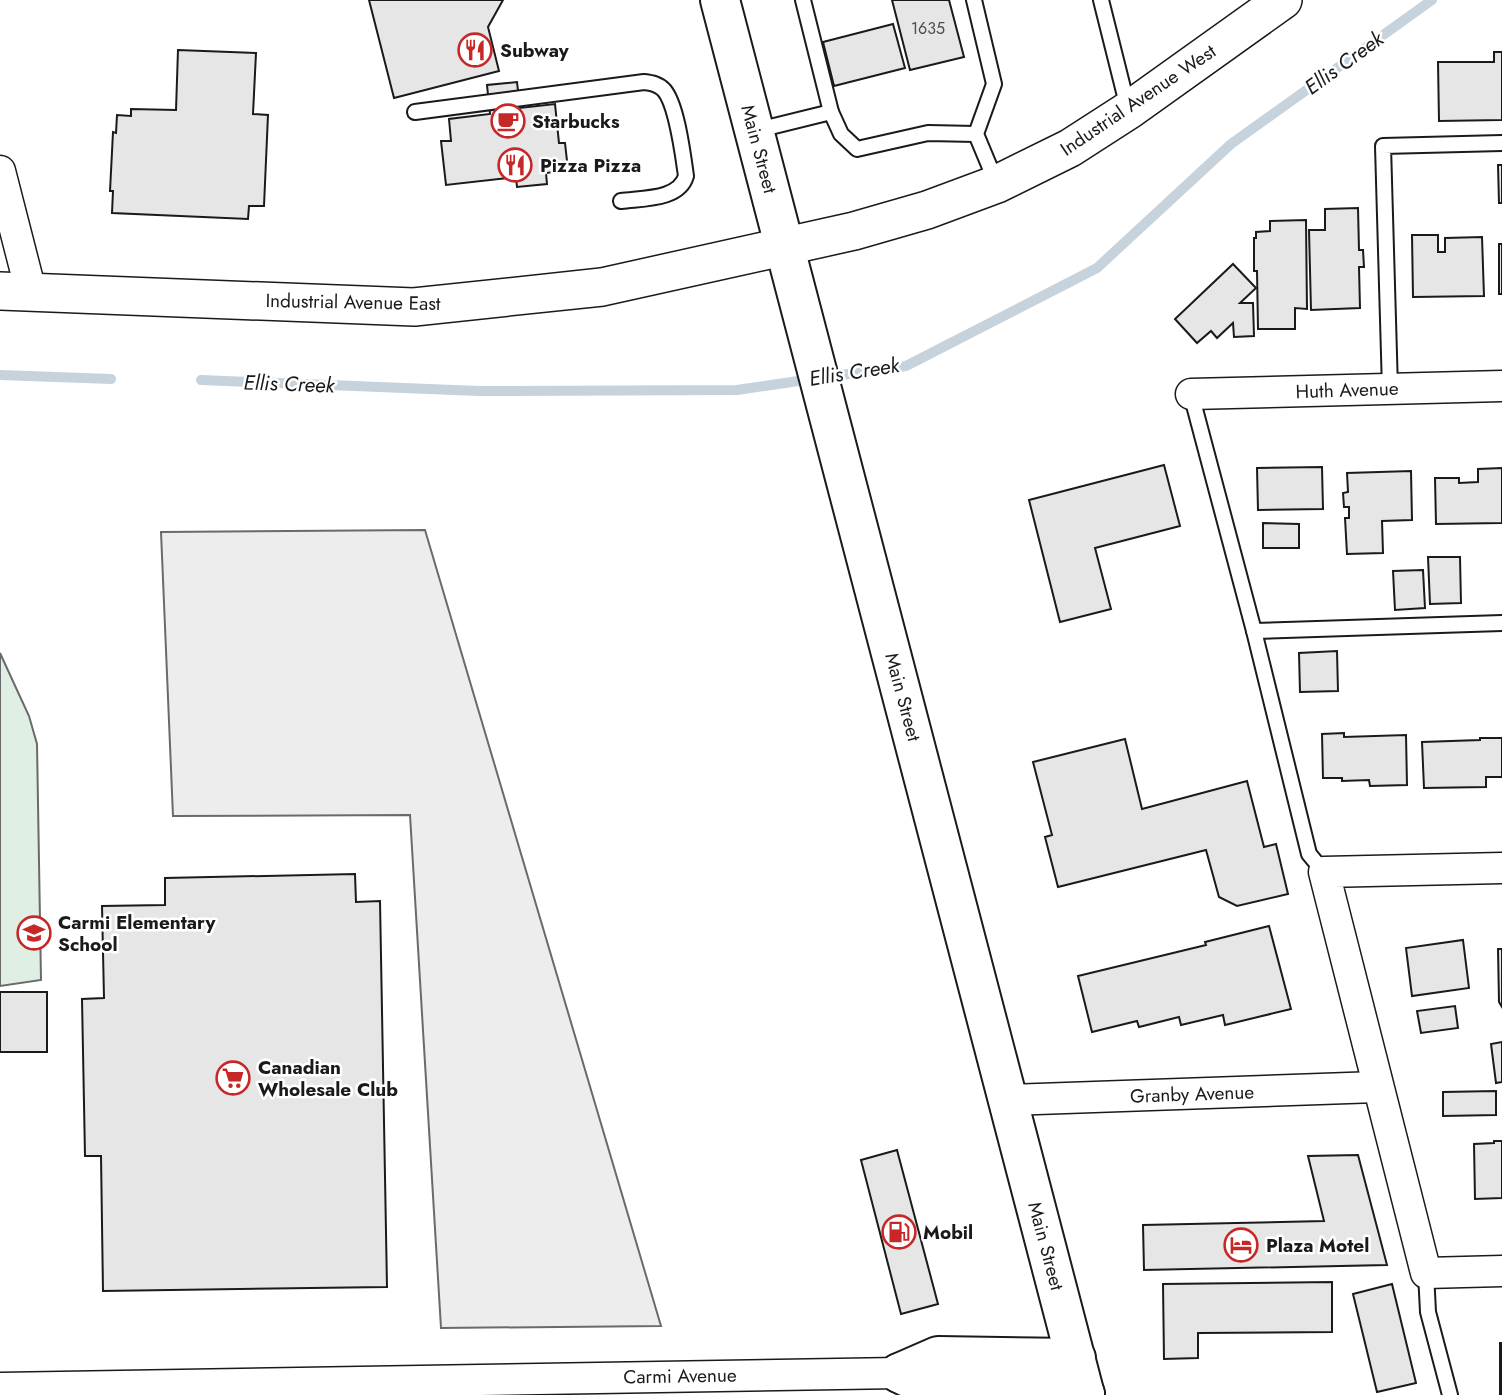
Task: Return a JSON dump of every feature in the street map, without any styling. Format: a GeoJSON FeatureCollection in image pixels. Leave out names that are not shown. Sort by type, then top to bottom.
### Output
{"type":"FeatureCollection","features":[{"type":"Feature","properties":{"kind":"main road","name":"Main Street"},"geometry":{"type":"LineString","coordinates":[[720,0],[1082,1382]]}},
{"type":"Feature","properties":{"kind":"main road"},"geometry":{"type":"LineString","coordinates":[[899,1373],[938,1356],[1082,1382]]}},
{"type":"Feature","properties":{"kind":"main road"},"geometry":{"type":"LineString","coordinates":[[899,1373],[933,1390],[944,1392],[1082,1382]]}},
{"type":"Feature","properties":{"kind":"street","name":"Industrial Avenue West"},"geometry":{"type":"LineString","coordinates":[[785,246],[855,232],[927,210],[997,184],[1070,148],[1129,110],[1283,0]]}},
{"type":"Feature","properties":{"kind":"street"},"geometry":{"type":"LineString","coordinates":[[0,170],[16,292]]}},
{"type":"Feature","properties":{"kind":"street","name":"Industrial Avenue East"},"geometry":{"type":"LineString","coordinates":[[16,292],[414,307],[602,287],[785,246]]}},
{"type":"Feature","properties":{"kind":"street","name":"Huth Avenue"},"geometry":{"type":"LineString","coordinates":[[1191,394],[1502,386]]}},
{"type":"Feature","properties":{"kind":"street"},"geometry":{"type":"LineString","coordinates":[[1502,868],[1324,872],[1426,1273],[1502,1271]]}},
{"type":"Feature","properties":{"kind":"street","name":"Granby Avenue"},"geometry":{"type":"LineString","coordinates":[[1007,1100],[1377,1087]]}},
{"type":"Feature","properties":{"kind":"street","name":"Carmi Avenue"},"geometry":{"type":"LineString","coordinates":[[12,1390],[712,1385],[899,1373]]}},
{"type":"Feature","properties":{"kind":"lane"},"geometry":{"type":"LineString","coordinates":[[803,0],[831,112],[841,134],[857,149],[928,133],[976,134]]}},
{"type":"Feature","properties":{"kind":"lane"},"geometry":{"type":"LineString","coordinates":[[974,0],[994,85],[976,134],[997,184]]}},
{"type":"Feature","properties":{"kind":"lane"},"geometry":{"type":"LineString","coordinates":[[1101,0],[1129,110]]}},
{"type":"Feature","properties":{"kind":"lane"},"geometry":{"type":"LineString","coordinates":[[415,112],[644,82],[654,84],[663,89],[671,104],[686,176],[678,190],[669,194],[621,201]]}},
{"type":"Feature","properties":{"kind":"lane"},"geometry":{"type":"LineString","coordinates":[[754,131],[831,112]]}},
{"type":"Feature","properties":{"kind":"lane"},"geometry":{"type":"LineString","coordinates":[[1390,389],[1383,146],[1502,143]]}},
{"type":"Feature","properties":{"kind":"lane"},"geometry":{"type":"LineString","coordinates":[[1191,394],[1254,631],[1309,854],[1324,872]]}},
{"type":"Feature","properties":{"kind":"lane"},"geometry":{"type":"LineString","coordinates":[[1254,631],[1502,623]]}},
{"type":"Feature","properties":{"kind":"lane"},"geometry":{"type":"LineString","coordinates":[[1426,1273],[1428,1312],[1450,1395]]}},
{"type":"Feature","properties":{"kind":"green space"},"geometry":{"type":"Polygon","coordinates":[[[0,653],[29,716],[37,744],[41,980],[0,986],[0,653]]]}},
{"type":"Feature","properties":{"kind":"shaded area"},"geometry":{"type":"Polygon","coordinates":[[[425,530],[661,1326],[441,1328],[410,815],[173,816],[161,532],[425,530]]]}},
{"type":"Feature","properties":{"kind":"building"},"geometry":{"type":"Polygon","coordinates":[[[369,0],[503,0],[488,27],[499,71],[394,98],[369,0]]]}},
{"type":"Feature","properties":{"kind":"building"},"geometry":{"type":"Polygon","coordinates":[[[892,0],[949,0],[964,57],[910,70],[892,0]]]}},
{"type":"Feature","properties":{"kind":"building"},"geometry":{"type":"Polygon","coordinates":[[[893,24],[905,68],[834,86],[823,42],[893,24]]]}},
{"type":"Feature","properties":{"kind":"building"},"geometry":{"type":"Polygon","coordinates":[[[178,50],[256,53],[253,114],[268,115],[264,206],[249,206],[248,219],[112,213],[113,191],[110,191],[113,132],[116,133],[117,115],[131,116],[131,109],[176,110],[178,50]]]}},
{"type":"Feature","properties":{"kind":"building"},"geometry":{"type":"Polygon","coordinates":[[[1494,52],[1502,52],[1502,120],[1439,121],[1438,62],[1494,62],[1494,52]]]}},
{"type":"Feature","properties":{"kind":"building"},"geometry":{"type":"Polygon","coordinates":[[[517,82],[520,108],[555,104],[559,143],[565,143],[568,170],[546,173],[547,184],[517,187],[516,177],[446,185],[441,141],[451,141],[449,119],[490,114],[487,85],[517,82]]]}},
{"type":"Feature","properties":{"kind":"building"},"geometry":{"type":"Polygon","coordinates":[[[1498,165],[1502,165],[1502,203],[1499,203],[1498,165]]]}},
{"type":"Feature","properties":{"kind":"building"},"geometry":{"type":"Polygon","coordinates":[[[1358,208],[1359,250],[1363,250],[1364,267],[1359,267],[1360,308],[1311,310],[1309,230],[1325,230],[1325,209],[1358,208]]]}},
{"type":"Feature","properties":{"kind":"building"},"geometry":{"type":"Polygon","coordinates":[[[1306,220],[1307,309],[1295,308],[1295,329],[1258,329],[1257,271],[1254,271],[1256,232],[1270,231],[1270,221],[1306,220]]]}},
{"type":"Feature","properties":{"kind":"building"},"geometry":{"type":"Polygon","coordinates":[[[1412,235],[1438,235],[1438,252],[1445,252],[1445,238],[1482,237],[1484,296],[1413,297],[1412,235]]]}},
{"type":"Feature","properties":{"kind":"building"},"geometry":{"type":"Polygon","coordinates":[[[1499,244],[1502,244],[1502,294],[1499,294],[1499,244]]]}},
{"type":"Feature","properties":{"kind":"building"},"geometry":{"type":"Polygon","coordinates":[[[1233,264],[1256,288],[1240,303],[1253,303],[1254,336],[1234,337],[1233,323],[1217,338],[1211,331],[1197,343],[1175,319],[1233,264]]]}},
{"type":"Feature","properties":{"kind":"building"},"geometry":{"type":"Polygon","coordinates":[[[1164,465],[1180,526],[1095,548],[1111,609],[1060,622],[1029,500],[1164,465]]]}},
{"type":"Feature","properties":{"kind":"building"},"geometry":{"type":"Polygon","coordinates":[[[1322,467],[1323,509],[1258,510],[1257,468],[1322,467]]]}},
{"type":"Feature","properties":{"kind":"building"},"geometry":{"type":"Polygon","coordinates":[[[1502,468],[1502,523],[1436,524],[1435,478],[1459,478],[1459,483],[1478,482],[1478,469],[1502,468]]]}},
{"type":"Feature","properties":{"kind":"building"},"geometry":{"type":"Polygon","coordinates":[[[1411,471],[1412,520],[1382,521],[1383,553],[1347,554],[1345,518],[1349,518],[1349,507],[1344,507],[1343,493],[1348,492],[1347,473],[1411,471]]]}},
{"type":"Feature","properties":{"kind":"building"},"geometry":{"type":"Polygon","coordinates":[[[1263,523],[1299,524],[1299,548],[1263,548],[1263,523]]]}},
{"type":"Feature","properties":{"kind":"building"},"geometry":{"type":"Polygon","coordinates":[[[1428,557],[1460,557],[1461,603],[1430,604],[1428,557]]]}},
{"type":"Feature","properties":{"kind":"building"},"geometry":{"type":"Polygon","coordinates":[[[1423,570],[1425,608],[1395,610],[1393,571],[1423,570]]]}},
{"type":"Feature","properties":{"kind":"building"},"geometry":{"type":"Polygon","coordinates":[[[1337,651],[1338,691],[1300,692],[1299,653],[1337,651]]]}},
{"type":"Feature","properties":{"kind":"building"},"geometry":{"type":"Polygon","coordinates":[[[1344,733],[1344,737],[1406,735],[1407,785],[1370,786],[1369,780],[1342,781],[1342,778],[1323,778],[1322,734],[1344,733]]]}},
{"type":"Feature","properties":{"kind":"building"},"geometry":{"type":"Polygon","coordinates":[[[1502,738],[1502,777],[1486,777],[1486,787],[1424,788],[1422,742],[1502,738]]]}},
{"type":"Feature","properties":{"kind":"building"},"geometry":{"type":"Polygon","coordinates":[[[1125,739],[1142,809],[1247,781],[1264,847],[1276,844],[1288,894],[1237,906],[1219,897],[1206,850],[1058,887],[1045,837],[1052,835],[1033,762],[1125,739]]]}},
{"type":"Feature","properties":{"kind":"building","name":"Canadian Wholesale Club"},"geometry":{"type":"Polygon","coordinates":[[[355,874],[356,902],[380,901],[387,1287],[103,1291],[101,1156],[85,1156],[82,999],[104,998],[102,906],[165,905],[165,878],[355,874]]]}},
{"type":"Feature","properties":{"kind":"building"},"geometry":{"type":"Polygon","coordinates":[[[1269,926],[1291,1009],[1225,1025],[1223,1015],[1181,1025],[1179,1017],[1139,1027],[1137,1021],[1092,1032],[1078,976],[1206,945],[1205,942],[1269,926]]]}},
{"type":"Feature","properties":{"kind":"building"},"geometry":{"type":"Polygon","coordinates":[[[1463,940],[1469,988],[1412,996],[1406,948],[1463,940]]]}},
{"type":"Feature","properties":{"kind":"building"},"geometry":{"type":"Polygon","coordinates":[[[1498,949],[1502,949],[1502,1007],[1499,1002],[1498,949]]]}},
{"type":"Feature","properties":{"kind":"building"},"geometry":{"type":"Polygon","coordinates":[[[0,992],[47,992],[47,1052],[0,1052],[0,992]]]}},
{"type":"Feature","properties":{"kind":"building"},"geometry":{"type":"Polygon","coordinates":[[[1455,1006],[1458,1028],[1421,1033],[1417,1011],[1455,1006]]]}},
{"type":"Feature","properties":{"kind":"building"},"geometry":{"type":"Polygon","coordinates":[[[1502,1042],[1502,1082],[1496,1083],[1491,1044],[1502,1042]]]}},
{"type":"Feature","properties":{"kind":"building"},"geometry":{"type":"Polygon","coordinates":[[[1496,1091],[1496,1115],[1443,1116],[1443,1092],[1496,1091]]]}},
{"type":"Feature","properties":{"kind":"building"},"geometry":{"type":"Polygon","coordinates":[[[1502,1141],[1502,1198],[1475,1199],[1474,1144],[1502,1141]]]}},
{"type":"Feature","properties":{"kind":"building","name":"Mobil"},"geometry":{"type":"Polygon","coordinates":[[[897,1150],[938,1304],[901,1314],[861,1160],[897,1150]]]}},
{"type":"Feature","properties":{"kind":"building"},"geometry":{"type":"Polygon","coordinates":[[[1358,1155],[1387,1265],[1144,1270],[1143,1225],[1324,1221],[1308,1156],[1358,1155]]]}},
{"type":"Feature","properties":{"kind":"building"},"geometry":{"type":"Polygon","coordinates":[[[1332,1282],[1332,1332],[1198,1333],[1198,1358],[1164,1359],[1163,1284],[1332,1282]]]}},
{"type":"Feature","properties":{"kind":"building"},"geometry":{"type":"Polygon","coordinates":[[[1392,1284],[1416,1383],[1377,1392],[1353,1294],[1392,1284]]]}},
{"type":"Feature","properties":{"kind":"building"},"geometry":{"type":"Polygon","coordinates":[[[1502,1343],[1502,1395],[1500,1395],[1502,1343]]]}},
{"type":"Feature","properties":{"kind":"waterway","name":"Ellis Creek"},"geometry":{"type":"LineString","coordinates":[[827,377],[906,366],[1097,268],[1231,144],[1432,0]]}},
{"type":"Feature","properties":{"kind":"waterway","name":"Ellis Creek"},"geometry":{"type":"LineString","coordinates":[[0,375],[111,379]]}},
{"type":"Feature","properties":{"kind":"waterway","name":"Ellis Creek"},"geometry":{"type":"LineString","coordinates":[[201,380],[479,391],[737,390],[812,379]]}},
{"type":"Feature","properties":{"kind":"place","name":"Subway"},"geometry":{"type":"Point","coordinates":[475,50]}},
{"type":"Feature","properties":{"kind":"place","name":"Starbucks"},"geometry":{"type":"Point","coordinates":[508,121]}},
{"type":"Feature","properties":{"kind":"place","name":"Pizza Pizza"},"geometry":{"type":"Point","coordinates":[515,165]}},
{"type":"Feature","properties":{"kind":"place","name":"Carmi Elementary School"},"geometry":{"type":"Point","coordinates":[34,933]}},
{"type":"Feature","properties":{"kind":"place","name":"Canadian Wholesale Club"},"geometry":{"type":"Point","coordinates":[233,1078]}},
{"type":"Feature","properties":{"kind":"place","name":"Mobil"},"geometry":{"type":"Point","coordinates":[899,1232]}},
{"type":"Feature","properties":{"kind":"place","name":"Plaza Motel"},"geometry":{"type":"Point","coordinates":[1241,1245]}}]}
